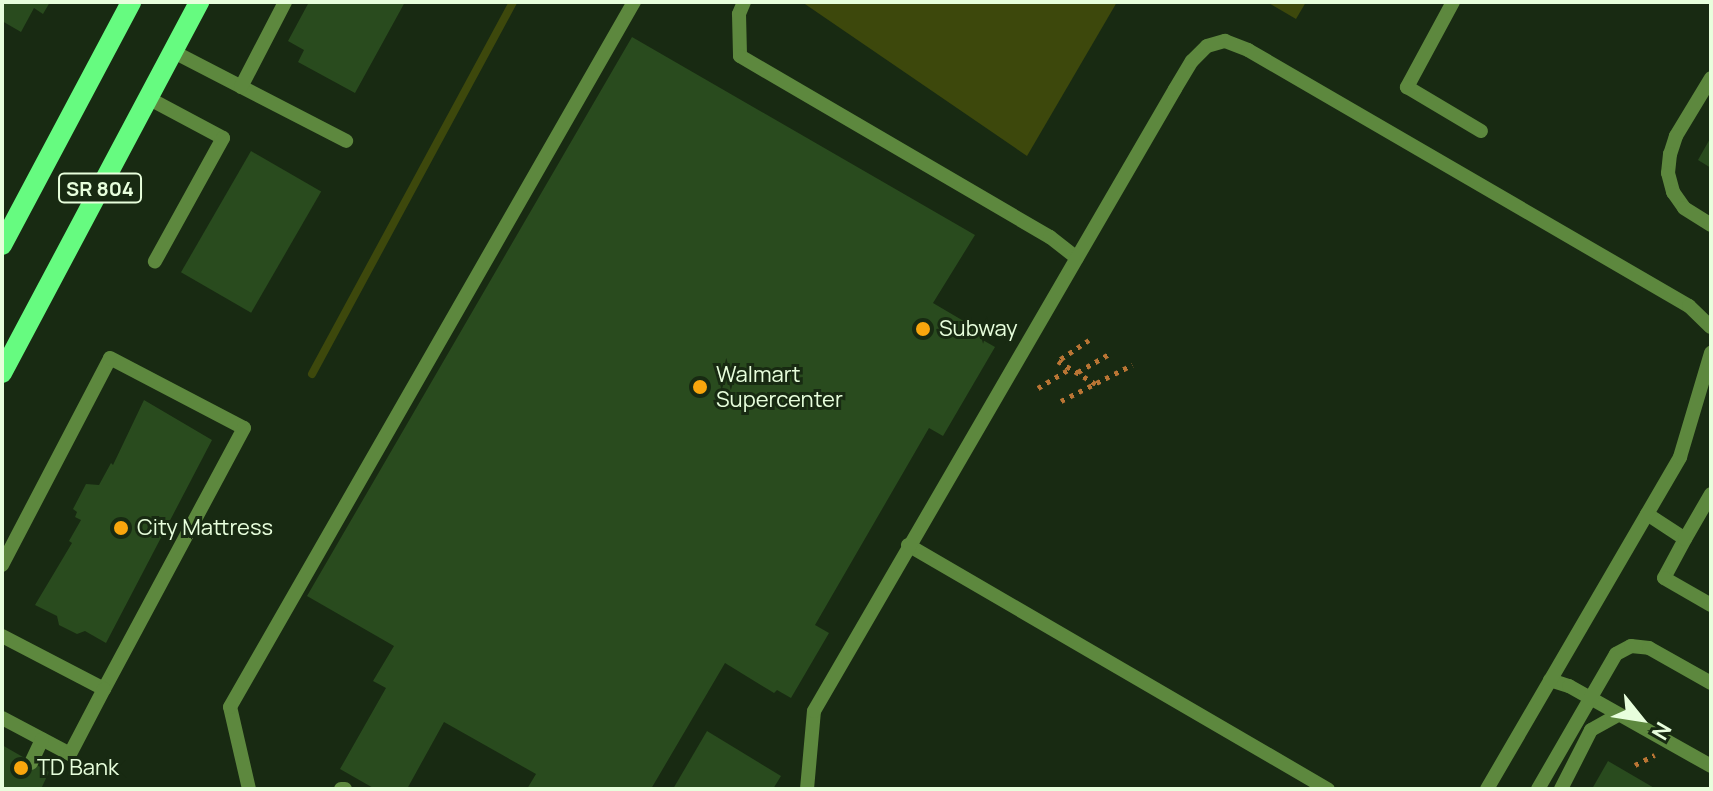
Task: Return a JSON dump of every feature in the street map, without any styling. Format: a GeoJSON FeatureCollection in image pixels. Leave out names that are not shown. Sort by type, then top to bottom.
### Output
{"type":"FeatureCollection","features":[{"type":"Feature","properties":{"kind":"main road","name":"SR 804"},"geometry":{"type":"LineString","coordinates":[[2,245],[131,2]]}},
{"type":"Feature","properties":{"kind":"main road","name":"SR 804"},"geometry":{"type":"LineString","coordinates":[[2,373],[199,2]]}},
{"type":"Feature","properties":{"kind":"lane"},"geometry":{"type":"LineString","coordinates":[[241,87],[285,2]]}},
{"type":"Feature","properties":{"kind":"lane"},"geometry":{"type":"LineString","coordinates":[[249,789],[230,707],[634,2]]}},
{"type":"Feature","properties":{"kind":"lane"},"geometry":{"type":"LineString","coordinates":[[744,2],[738,24],[740,56],[1050,237],[1077,258]]}},
{"type":"Feature","properties":{"kind":"lane"},"geometry":{"type":"LineString","coordinates":[[1453,2],[1407,87],[1481,131]]}},
{"type":"Feature","properties":{"kind":"lane"},"geometry":{"type":"LineString","coordinates":[[807,789],[814,711],[1192,61],[1207,46],[1225,41],[1248,50],[1689,306],[1711,325]]}},
{"type":"Feature","properties":{"kind":"lane"},"geometry":{"type":"LineString","coordinates":[[172,51],[346,141]]}},
{"type":"Feature","properties":{"kind":"lane"},"geometry":{"type":"LineString","coordinates":[[1711,78],[1676,136],[1668,173],[1673,192],[1684,208],[1711,225]]}},
{"type":"Feature","properties":{"kind":"lane"},"geometry":{"type":"LineString","coordinates":[[148,98],[223,138],[155,261]]}},
{"type":"Feature","properties":{"kind":"lane"},"geometry":{"type":"LineString","coordinates":[[1487,789],[1647,514],[1689,434],[1711,353]]}},
{"type":"Feature","properties":{"kind":"lane"},"geometry":{"type":"LineString","coordinates":[[2,565],[110,358],[244,428],[70,754],[2,718]]}},
{"type":"Feature","properties":{"kind":"lane"},"geometry":{"type":"LineString","coordinates":[[1711,494],[1664,578],[1711,605]]}},
{"type":"Feature","properties":{"kind":"lane"},"geometry":{"type":"LineString","coordinates":[[1647,514],[1685,539]]}},
{"type":"Feature","properties":{"kind":"lane"},"geometry":{"type":"LineString","coordinates":[[908,545],[1328,789]]}},
{"type":"Feature","properties":{"kind":"lane"},"geometry":{"type":"LineString","coordinates":[[2,636],[104,689]]}},
{"type":"Feature","properties":{"kind":"lane"},"geometry":{"type":"LineString","coordinates":[[1538,789],[1616,654],[1631,646],[1649,648],[1711,683]]}},
{"type":"Feature","properties":{"kind":"lane"},"geometry":{"type":"LineString","coordinates":[[1550,680],[1590,698],[1711,766]]}},
{"type":"Feature","properties":{"kind":"lane"},"geometry":{"type":"LineString","coordinates":[[1561,789],[1591,730],[1618,715]]}},
{"type":"Feature","properties":{"kind":"lane"},"geometry":{"type":"LineString","coordinates":[[31,763],[42,739]]}},
{"type":"Feature","properties":{"kind":"path"},"geometry":{"type":"LineString","coordinates":[[1089,340],[1059,357],[1058,361],[1096,384]]}},
{"type":"Feature","properties":{"kind":"path"},"geometry":{"type":"LineString","coordinates":[[1038,388],[1111,353]]}},
{"type":"Feature","properties":{"kind":"path"},"geometry":{"type":"LineString","coordinates":[[1061,401],[1132,365]]}},
{"type":"Feature","properties":{"kind":"path"},"geometry":{"type":"LineString","coordinates":[[1635,765],[1661,753]]}},
{"type":"Feature","properties":{"kind":"shaded area"},"geometry":{"type":"Polygon","coordinates":[[[802,2],[1117,2],[1027,156],[802,2]]]}},
{"type":"Feature","properties":{"kind":"shaded area"},"geometry":{"type":"Polygon","coordinates":[[[1267,2],[1306,2],[1296,19],[1267,2]]]}},
{"type":"Feature","properties":{"kind":"building"},"geometry":{"type":"Polygon","coordinates":[[[2,2],[50,2],[43,14],[34,8],[21,32],[2,21],[2,2]]]}},
{"type":"Feature","properties":{"kind":"building"},"geometry":{"type":"Polygon","coordinates":[[[309,2],[405,2],[355,93],[298,62],[304,50],[288,41],[309,2]]]}},
{"type":"Feature","properties":{"kind":"building","name":"Walmart Supercenter"},"geometry":{"type":"Polygon","coordinates":[[[632,37],[975,235],[933,303],[984,333],[981,339],[995,347],[943,436],[929,428],[815,625],[829,633],[791,698],[777,690],[774,693],[725,663],[651,789],[527,789],[536,774],[444,722],[407,789],[375,789],[340,769],[386,688],[373,681],[394,646],[307,596],[632,37]]]}},
{"type":"Feature","properties":{"kind":"building"},"geometry":{"type":"Polygon","coordinates":[[[1711,137],[1711,168],[1698,160],[1711,137]]]}},
{"type":"Feature","properties":{"kind":"building"},"geometry":{"type":"Polygon","coordinates":[[[251,151],[321,192],[251,313],[181,272],[251,151]]]}},
{"type":"Feature","properties":{"kind":"building","name":"City Mattress"},"geometry":{"type":"Polygon","coordinates":[[[144,400],[212,440],[106,643],[85,631],[77,634],[59,625],[57,616],[35,605],[72,543],[69,541],[81,520],[75,517],[77,512],[73,509],[86,484],[99,485],[111,463],[113,465],[144,400]]]}},
{"type":"Feature","properties":{"kind":"building"},"geometry":{"type":"Polygon","coordinates":[[[707,731],[781,776],[773,789],[673,789],[707,731]]]}},
{"type":"Feature","properties":{"kind":"building","name":"TD Bank"},"geometry":{"type":"Polygon","coordinates":[[[2,745],[49,772],[41,789],[2,789],[2,745]]]}},
{"type":"Feature","properties":{"kind":"building"},"geometry":{"type":"Polygon","coordinates":[[[1608,761],[1656,789],[1592,789],[1608,761]]]}},
{"type":"Feature","properties":{"kind":"waterway"},"geometry":{"type":"LineString","coordinates":[[312,374],[513,2]]}},
{"type":"Feature","properties":{"kind":"place","name":"Subway"},"geometry":{"type":"Point","coordinates":[923,329]}},
{"type":"Feature","properties":{"kind":"place","name":"Walmart Supercenter"},"geometry":{"type":"Point","coordinates":[700,387]}},
{"type":"Feature","properties":{"kind":"place","name":"City Mattress"},"geometry":{"type":"Point","coordinates":[121,528]}},
{"type":"Feature","properties":{"kind":"place","name":"TD Bank"},"geometry":{"type":"Point","coordinates":[21,768]}}]}
